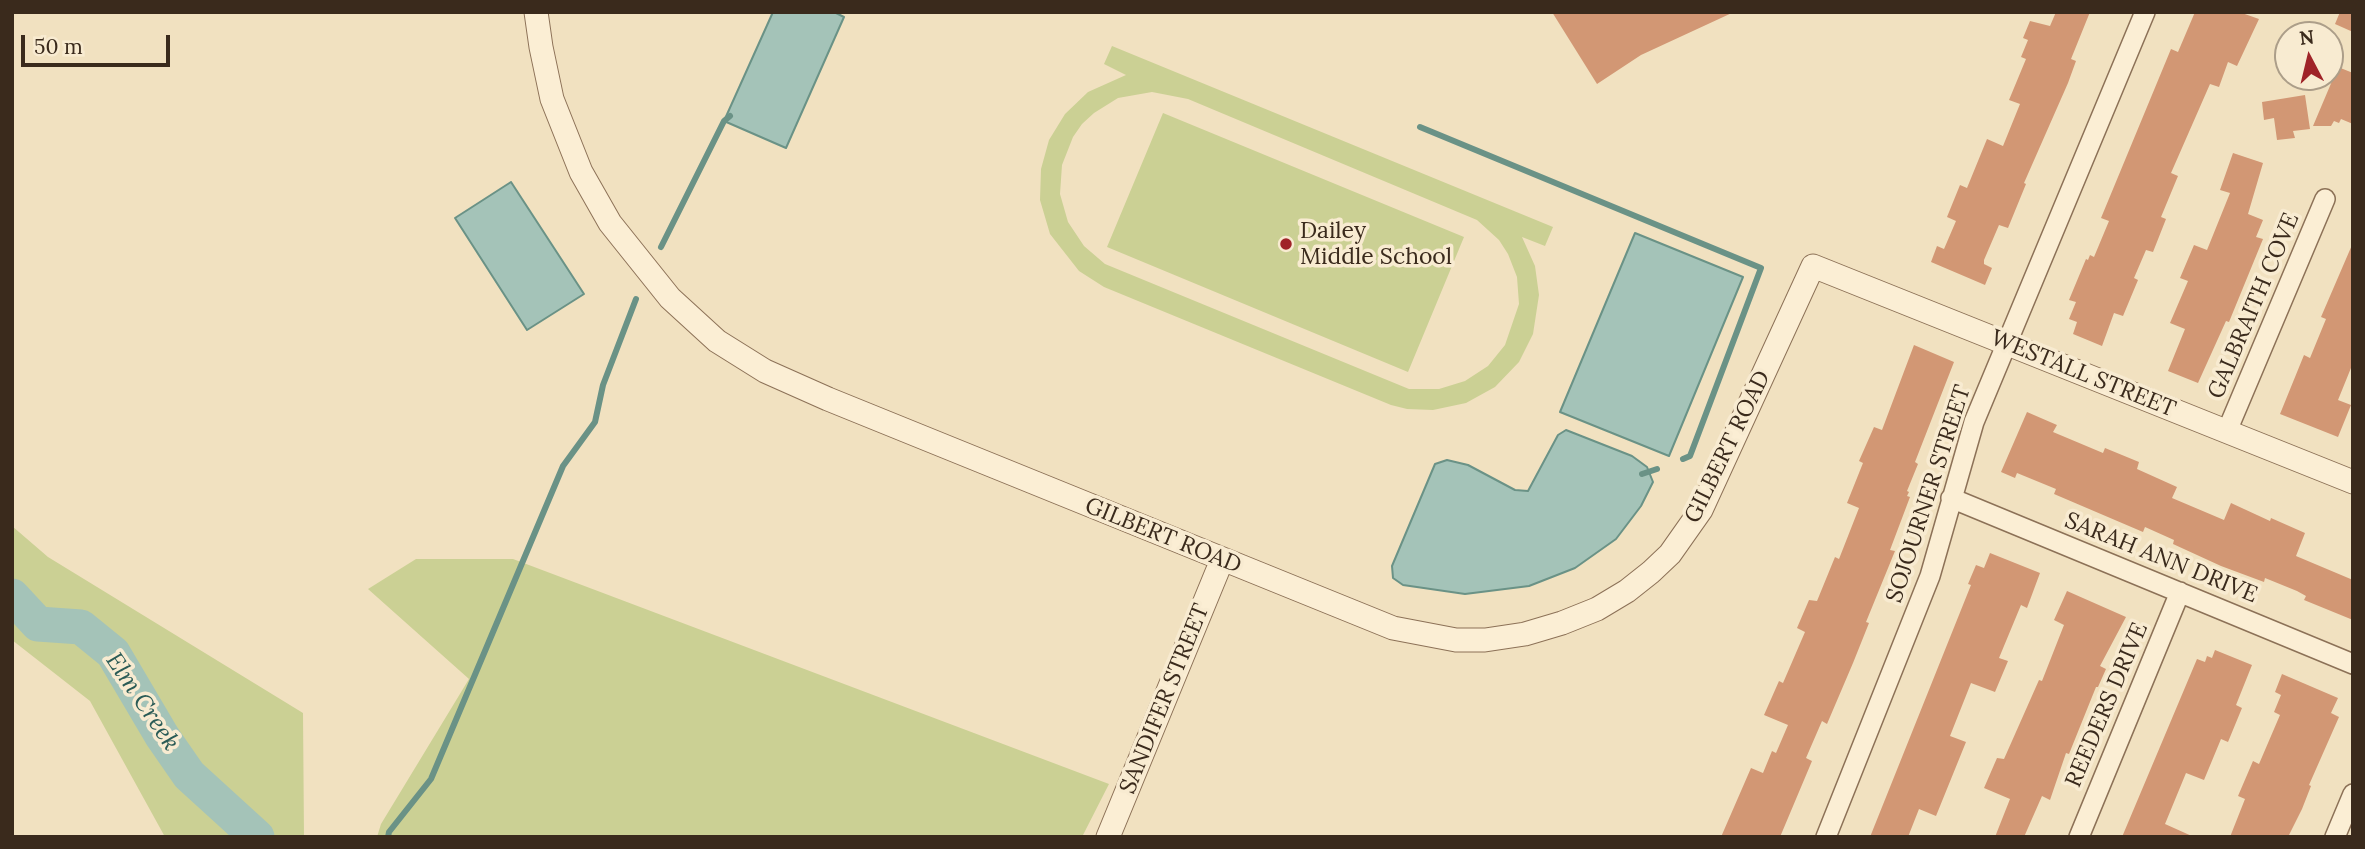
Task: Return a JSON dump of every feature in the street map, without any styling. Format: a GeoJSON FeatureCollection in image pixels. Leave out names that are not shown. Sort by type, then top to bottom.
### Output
{"type":"FeatureCollection","features":[{"type":"Feature","properties":{"kind":"street","name":"GILBERT ROAD"},"geometry":{"type":"LineString","coordinates":[[536,12],[552,99],[581,172],[610,223],[670,298],[717,341],[765,372],[816,394],[1393,628],[1456,640],[1485,640],[1525,634],[1597,609],[1627,591],[1651,572],[1670,554],[1701,510],[1813,266]]}},
{"type":"Feature","properties":{"kind":"street","name":"SOJOURNER STREET"},"geometry":{"type":"LineString","coordinates":[[1826,837],[1930,576],[1974,422],[2146,12]]}},
{"type":"Feature","properties":{"kind":"street","name":"GALBRAITH COVE"},"geometry":{"type":"LineString","coordinates":[[2227,431],[2325,199]]}},
{"type":"Feature","properties":{"kind":"street","name":"WESTALL STREET"},"geometry":{"type":"LineString","coordinates":[[1813,266],[2353,482]]}},
{"type":"Feature","properties":{"kind":"street","name":"SARAH ANN DRIVE"},"geometry":{"type":"LineString","coordinates":[[1951,498],[2353,664]]}},
{"type":"Feature","properties":{"kind":"street","name":"SANDIFER STREET"},"geometry":{"type":"LineString","coordinates":[[1108,837],[1222,560]]}},
{"type":"Feature","properties":{"kind":"street","name":"REEDERS DRIVE"},"geometry":{"type":"LineString","coordinates":[[2079,837],[2180,592]]}},
{"type":"Feature","properties":{"kind":"street"},"geometry":{"type":"LineString","coordinates":[[2335,837],[2353,794]]}},
{"type":"Feature","properties":{"kind":"green space"},"geometry":{"type":"Polygon","coordinates":[[[1112,46],[1553,227],[1545,246],[1522,237],[1535,266],[1539,295],[1533,334],[1519,362],[1495,387],[1466,403],[1433,410],[1407,409],[1391,405],[1104,287],[1079,271],[1050,234],[1040,200],[1041,169],[1049,140],[1065,114],[1088,92],[1126,75],[1104,64],[1112,46]],[[1152,92],[1118,98],[1082,124],[1073,137],[1062,165],[1060,194],[1068,222],[1084,246],[1105,264],[1409,389],[1439,389],[1465,381],[1488,366],[1505,345],[1519,304],[1517,277],[1499,240],[1477,220],[1188,99],[1152,92]]]}},
{"type":"Feature","properties":{"kind":"green space"},"geometry":{"type":"Polygon","coordinates":[[[1163,113],[1464,237],[1408,372],[1107,247],[1163,113]]]}},
{"type":"Feature","properties":{"kind":"green space"},"geometry":{"type":"Polygon","coordinates":[[[12,526],[48,557],[303,713],[304,837],[165,837],[90,701],[12,640],[12,526]]]}},
{"type":"Feature","properties":{"kind":"green space"},"geometry":{"type":"Polygon","coordinates":[[[416,559],[513,559],[1109,784],[1082,837],[377,837],[381,824],[469,679],[368,589],[416,559]]]}},
{"type":"Feature","properties":{"kind":"water"},"geometry":{"type":"Polygon","coordinates":[[[773,12],[834,12],[844,17],[786,148],[724,121],[773,12]]]}},
{"type":"Feature","properties":{"kind":"water"},"geometry":{"type":"Polygon","coordinates":[[[511,182],[584,294],[527,330],[455,218],[511,182]]]}},
{"type":"Feature","properties":{"kind":"water"},"geometry":{"type":"Polygon","coordinates":[[[1635,233],[1743,277],[1669,456],[1560,412],[1635,233]]]}},
{"type":"Feature","properties":{"kind":"water"},"geometry":{"type":"Polygon","coordinates":[[[1566,430],[1632,456],[1647,467],[1653,482],[1641,506],[1616,539],[1575,568],[1529,586],[1465,594],[1403,585],[1393,578],[1392,566],[1435,464],[1447,460],[1468,465],[1515,490],[1528,491],[1558,435],[1566,430]]]}},
{"type":"Feature","properties":{"kind":"building"},"geometry":{"type":"Polygon","coordinates":[[[1552,12],[1734,12],[1641,55],[1597,84],[1552,12]]]}},
{"type":"Feature","properties":{"kind":"building"},"geometry":{"type":"Polygon","coordinates":[[[2056,12],[2090,12],[2071,59],[2076,61],[2068,83],[2024,183],[2026,184],[2008,228],[1999,225],[1984,260],[1984,264],[1992,268],[1985,285],[1931,262],[1937,246],[1944,249],[1956,221],[1947,217],[1960,185],[1967,188],[1987,139],[2003,146],[2020,104],[2009,100],[2026,59],[2021,57],[2028,40],[2023,38],[2030,21],[2050,26],[2056,12]]]}},
{"type":"Feature","properties":{"kind":"building"},"geometry":{"type":"Polygon","coordinates":[[[2195,12],[2239,12],[2259,19],[2237,66],[2228,62],[2219,87],[2210,84],[2171,173],[2178,176],[2161,217],[2166,219],[2153,252],[2146,250],[2134,278],[2138,280],[2123,316],[2114,313],[2102,346],[2073,334],[2077,322],[2069,319],[2076,302],[2069,300],[2086,259],[2088,260],[2090,255],[2094,257],[2109,221],[2101,218],[2171,49],[2178,52],[2195,12]]]}},
{"type":"Feature","properties":{"kind":"building"},"geometry":{"type":"Polygon","coordinates":[[[2340,12],[2353,12],[2353,32],[2344,28],[2344,21],[2336,21],[2340,12]]]}},
{"type":"Feature","properties":{"kind":"building"},"geometry":{"type":"Polygon","coordinates":[[[2344,69],[2353,73],[2353,124],[2341,119],[2339,123],[2334,121],[2331,126],[2313,126],[2328,91],[2344,91],[2344,69]]]}},
{"type":"Feature","properties":{"kind":"building"},"geometry":{"type":"Polygon","coordinates":[[[2305,95],[2310,129],[2293,131],[2295,138],[2277,140],[2274,118],[2264,120],[2262,102],[2305,95]]]}},
{"type":"Feature","properties":{"kind":"building"},"geometry":{"type":"Polygon","coordinates":[[[2233,153],[2263,163],[2248,214],[2263,220],[2256,237],[2263,239],[2229,322],[2226,321],[2198,383],[2168,371],[2185,329],[2170,323],[2188,281],[2180,278],[2194,245],[2207,250],[2230,193],[2220,190],[2233,153]]]}},
{"type":"Feature","properties":{"kind":"building"},"geometry":{"type":"Polygon","coordinates":[[[2352,245],[2353,363],[2338,400],[2351,405],[2338,437],[2280,414],[2304,355],[2310,358],[2326,319],[2321,317],[2352,245]]]}},
{"type":"Feature","properties":{"kind":"building"},"geometry":{"type":"Polygon","coordinates":[[[1914,345],[1954,362],[1915,462],[1918,464],[1907,491],[1907,496],[1910,497],[1890,550],[1895,551],[1866,622],[1869,623],[1827,724],[1822,721],[1806,758],[1812,761],[1780,837],[1721,837],[1751,768],[1763,773],[1772,751],[1776,753],[1788,725],[1764,715],[1779,681],[1783,683],[1805,632],[1797,628],[1809,600],[1817,601],[1835,557],[1839,559],[1859,508],[1847,503],[1863,463],[1859,461],[1874,427],[1882,430],[1914,345]]]}},
{"type":"Feature","properties":{"kind":"building"},"geometry":{"type":"Polygon","coordinates":[[[2027,412],[2057,425],[2053,432],[2103,453],[2105,448],[2139,462],[2137,469],[2177,487],[2172,498],[2224,520],[2231,503],[2305,533],[2296,556],[2353,580],[2353,620],[2304,600],[2306,596],[2297,591],[2265,578],[2264,582],[2221,566],[2173,544],[2174,540],[2145,527],[2143,532],[2054,494],[2056,489],[2017,473],[2015,478],[2001,472],[2027,412]]]}},
{"type":"Feature","properties":{"kind":"building"},"geometry":{"type":"Polygon","coordinates":[[[1990,553],[2040,573],[2027,608],[2021,605],[1999,658],[2008,661],[1995,692],[1971,683],[1950,736],[1966,742],[1936,816],[1919,809],[1908,837],[1870,837],[1971,585],[1968,584],[1976,565],[1984,568],[1990,553]]]}},
{"type":"Feature","properties":{"kind":"building"},"geometry":{"type":"Polygon","coordinates":[[[2067,591],[2126,617],[2100,666],[2106,669],[2069,754],[2066,753],[2050,800],[2042,796],[2024,837],[1995,837],[2010,799],[1984,788],[1997,758],[2004,759],[2039,680],[2042,681],[2064,625],[2054,620],[2067,591]]]}},
{"type":"Feature","properties":{"kind":"building"},"geometry":{"type":"Polygon","coordinates":[[[2215,650],[2252,665],[2236,705],[2242,708],[2228,742],[2221,739],[2204,780],[2186,773],[2165,824],[2194,837],[2122,837],[2197,659],[2205,662],[2207,656],[2212,658],[2215,650]]]}},
{"type":"Feature","properties":{"kind":"building"},"geometry":{"type":"Polygon","coordinates":[[[2282,674],[2338,698],[2331,713],[2339,717],[2288,837],[2230,837],[2245,799],[2238,796],[2253,761],[2259,764],[2280,715],[2274,712],[2281,695],[2275,692],[2282,674]]]}},
{"type":"Feature","properties":{"kind":"waterway"},"geometry":{"type":"LineString","coordinates":[[661,247],[724,121],[730,116]]}},
{"type":"Feature","properties":{"kind":"waterway"},"geometry":{"type":"LineString","coordinates":[[1420,127],[1761,268],[1690,456],[1683,459]]}},
{"type":"Feature","properties":{"kind":"waterway"},"geometry":{"type":"LineString","coordinates":[[388,837],[389,832],[431,779],[563,466],[595,422],[603,385],[636,299]]}},
{"type":"Feature","properties":{"kind":"waterway"},"geometry":{"type":"LineString","coordinates":[[1642,474],[1657,469]]}},
{"type":"Feature","properties":{"kind":"waterway","name":"Elm Creek"},"geometry":{"type":"LineString","coordinates":[[12,596],[38,624],[81,627],[113,653],[162,736],[189,775],[257,837]]}},
{"type":"Feature","properties":{"kind":"place","name":"Dailey Middle School"},"geometry":{"type":"Point","coordinates":[1286,244]}}]}
